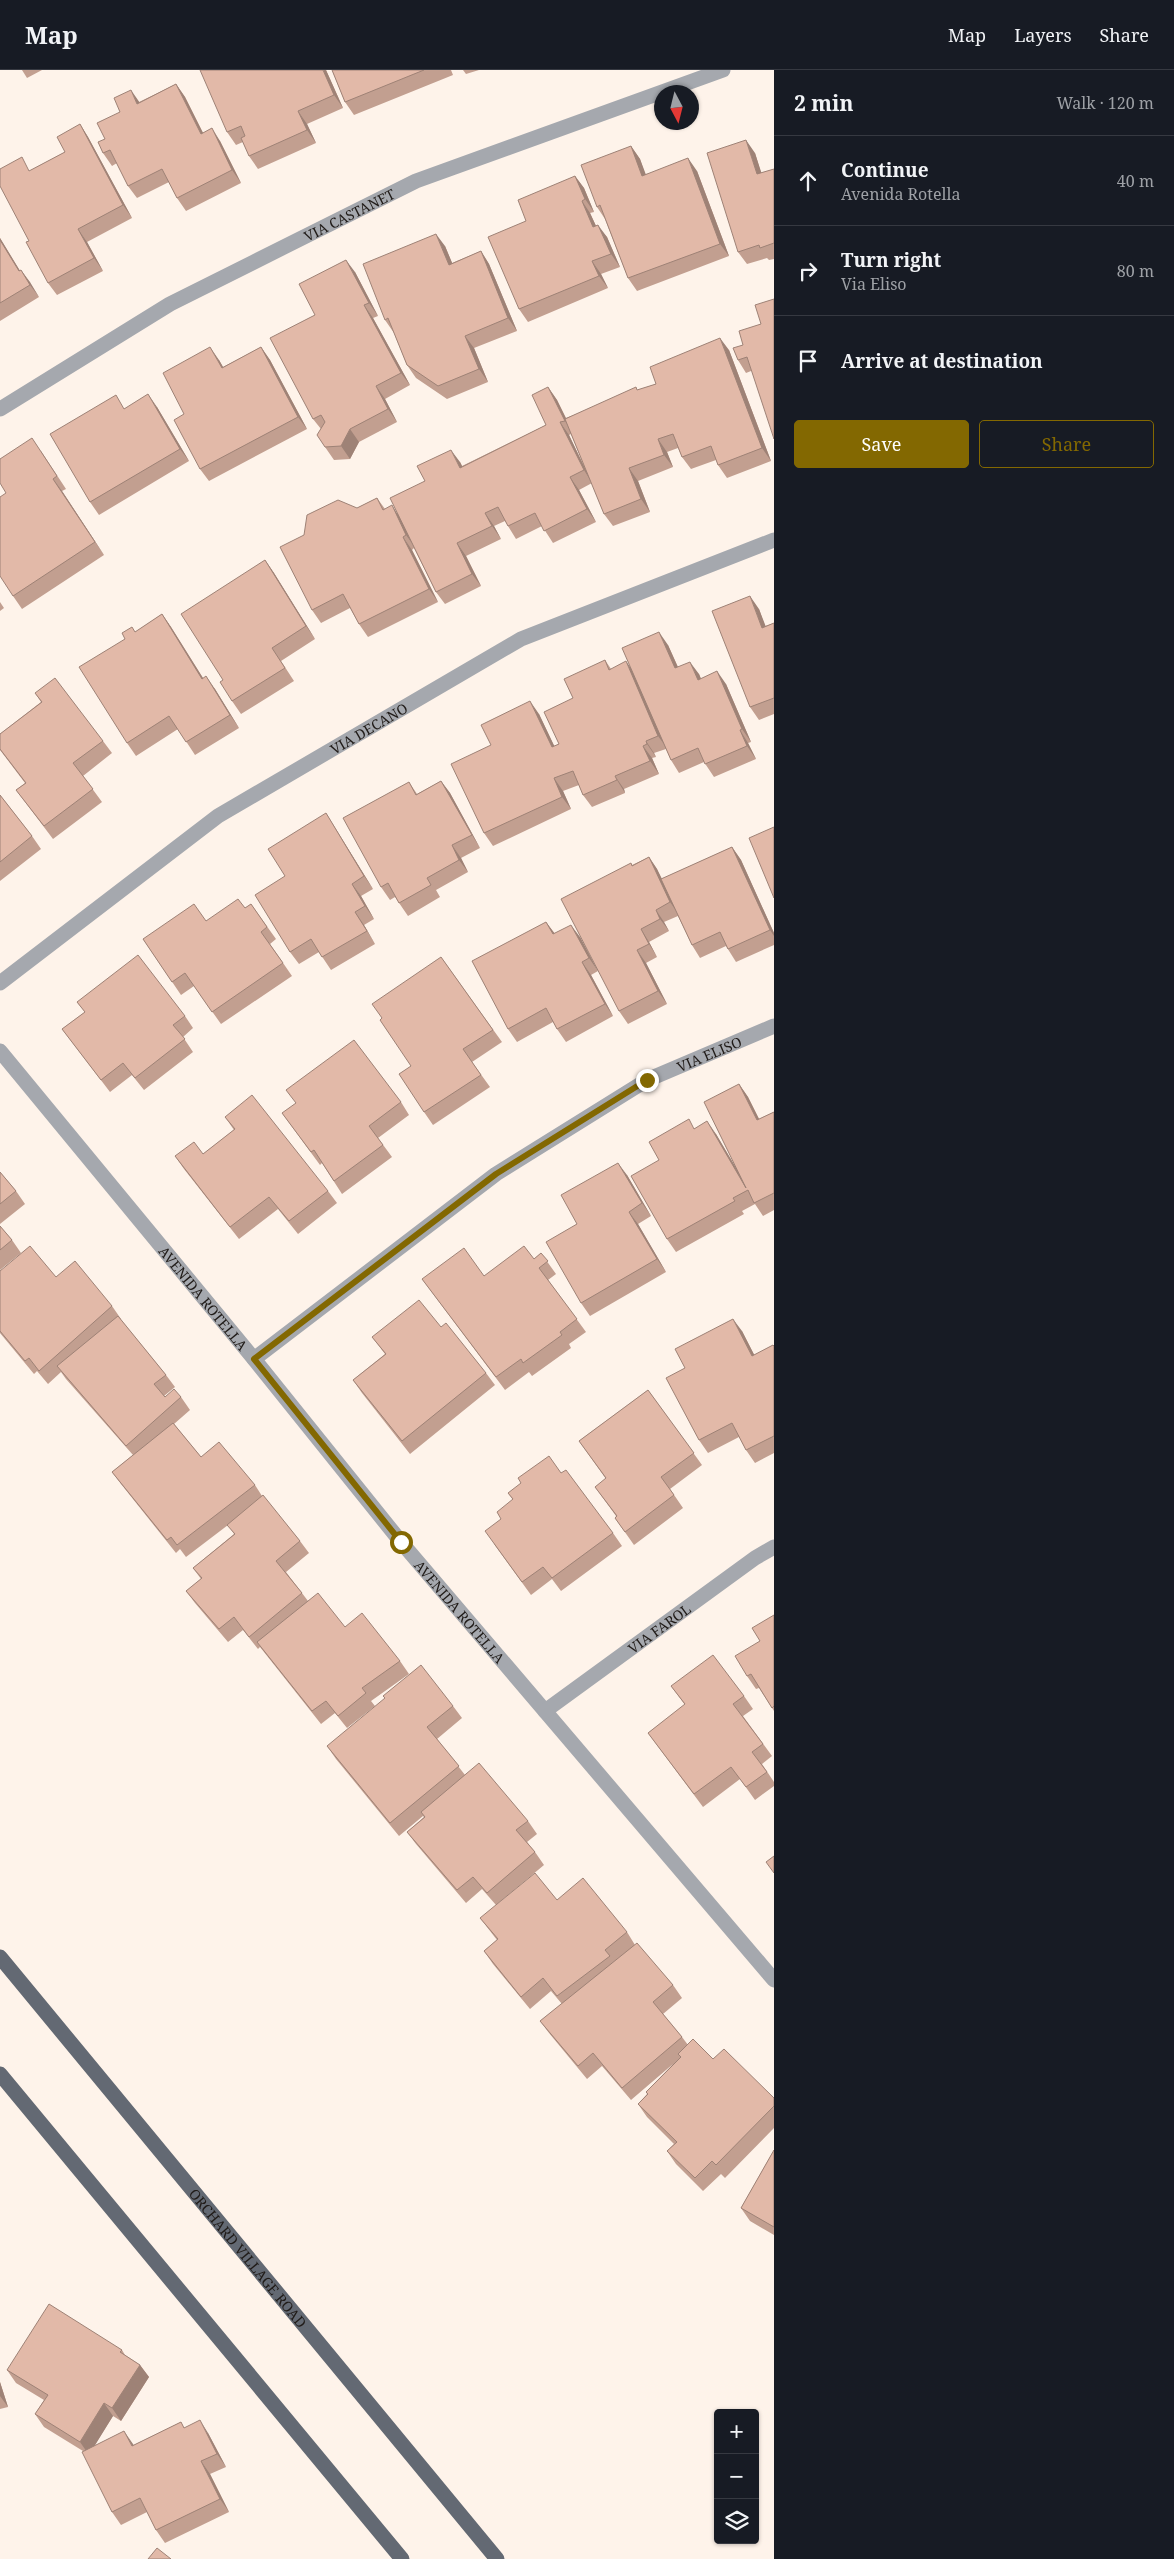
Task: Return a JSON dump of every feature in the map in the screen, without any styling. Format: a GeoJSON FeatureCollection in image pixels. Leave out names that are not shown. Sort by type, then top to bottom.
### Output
{"type":"FeatureCollection","features":[{"type":"Feature","properties":{"kind":"main road","name":"ORCHARD VILLAGE ROAD"},"geometry":{"type":"LineString","coordinates":[[0,1957],[498,2559]]}},
{"type":"Feature","properties":{"kind":"main road"},"geometry":{"type":"LineString","coordinates":[[0,2074],[402,2559]]}},
{"type":"Feature","properties":{"kind":"street","name":"VIA CASTANET"},"geometry":{"type":"LineString","coordinates":[[0,409],[170,304],[416,181],[722,70]]}},
{"type":"Feature","properties":{"kind":"street","name":"VIA DECANO"},"geometry":{"type":"LineString","coordinates":[[0,983],[218,816],[521,638],[774,540]]}},
{"type":"Feature","properties":{"kind":"street","name":"VIA ELISO"},"geometry":{"type":"LineString","coordinates":[[254,1359],[496,1174],[647,1080],[774,1026]]}},
{"type":"Feature","properties":{"kind":"street","name":"AVENIDA ROTELLA"},"geometry":{"type":"LineString","coordinates":[[0,1051],[254,1359],[401,1542],[774,1980]]}},
{"type":"Feature","properties":{"kind":"street","name":"VIA FAROL"},"geometry":{"type":"LineString","coordinates":[[545,1711],[774,1546]]}},
{"type":"Feature","properties":{"kind":"building"},"geometry":{"type":"Polygon","coordinates":[[[200,70],[323,70],[334,95],[298,111],[307,130],[249,156],[241,138],[245,136],[241,126],[227,132],[200,70]]]}},
{"type":"Feature","properties":{"kind":"building"},"geometry":{"type":"Polygon","coordinates":[[[332,70],[424,70],[345,102],[332,70]]]}},
{"type":"Feature","properties":{"kind":"building"},"geometry":{"type":"Polygon","coordinates":[[[176,84],[201,134],[212,128],[232,170],[177,198],[162,169],[128,186],[110,150],[103,153],[98,142],[105,139],[97,123],[120,112],[114,98],[131,90],[137,104],[176,84]]]}},
{"type":"Feature","properties":{"kind":"building"},"geometry":{"type":"Polygon","coordinates":[[[80,124],[123,205],[78,229],[94,258],[48,283],[26,242],[29,241],[0,186],[0,169],[22,157],[29,171],[65,152],[57,137],[80,124]]]}},
{"type":"Feature","properties":{"kind":"building"},"geometry":{"type":"Polygon","coordinates":[[[746,140],[757,174],[774,169],[774,243],[760,248],[759,245],[738,252],[707,153],[746,140]]]}},
{"type":"Feature","properties":{"kind":"building"},"geometry":{"type":"Polygon","coordinates":[[[631,146],[642,176],[688,158],[720,244],[628,278],[600,205],[597,207],[581,165],[631,146]]]}},
{"type":"Feature","properties":{"kind":"building"},"geometry":{"type":"Polygon","coordinates":[[[575,176],[585,199],[582,201],[593,227],[598,225],[611,254],[592,261],[599,276],[519,309],[488,237],[526,221],[518,200],[575,176]]]}},
{"type":"Feature","properties":{"kind":"building"},"geometry":{"type":"Polygon","coordinates":[[[436,234],[449,265],[481,251],[508,318],[465,336],[479,369],[438,386],[407,365],[388,318],[385,320],[363,264],[436,234]]]}},
{"type":"Feature","properties":{"kind":"building"},"geometry":{"type":"Polygon","coordinates":[[[0,240],[30,285],[0,303],[0,240]]]}},
{"type":"Feature","properties":{"kind":"building"},"geometry":{"type":"Polygon","coordinates":[[[346,260],[369,303],[364,305],[401,373],[376,386],[388,409],[350,429],[341,446],[325,447],[317,435],[325,422],[321,415],[313,419],[270,338],[315,315],[299,284],[346,260]]]}},
{"type":"Feature","properties":{"kind":"building"},"geometry":{"type":"Polygon","coordinates":[[[774,299],[774,439],[747,357],[738,360],[733,348],[743,345],[739,331],[761,324],[755,305],[774,299]]]}},
{"type":"Feature","properties":{"kind":"building"},"geometry":{"type":"Polygon","coordinates":[[[720,338],[762,448],[718,465],[711,446],[682,457],[673,434],[658,439],[664,455],[629,468],[641,499],[604,514],[565,419],[636,387],[637,390],[656,384],[650,367],[720,338]]]}},
{"type":"Feature","properties":{"kind":"building"},"geometry":{"type":"Polygon","coordinates":[[[210,347],[222,368],[261,347],[298,417],[200,469],[174,420],[184,414],[163,373],[210,347]]]}},
{"type":"Feature","properties":{"kind":"building"},"geometry":{"type":"Polygon","coordinates":[[[548,387],[565,421],[560,422],[584,470],[570,477],[587,509],[544,531],[535,513],[508,526],[498,507],[485,513],[492,526],[457,543],[472,574],[436,592],[390,498],[425,481],[417,466],[451,450],[460,468],[546,425],[532,395],[548,387]]]}},
{"type":"Feature","properties":{"kind":"building"},"geometry":{"type":"Polygon","coordinates":[[[148,394],[180,449],[90,502],[50,434],[116,395],[124,409],[148,394]]]}},
{"type":"Feature","properties":{"kind":"building"},"geometry":{"type":"Polygon","coordinates":[[[32,438],[57,476],[53,479],[95,542],[13,596],[0,576],[0,497],[6,493],[0,483],[0,459],[32,438]]]}},
{"type":"Feature","properties":{"kind":"building"},"geometry":{"type":"Polygon","coordinates":[[[377,498],[383,510],[392,505],[406,535],[403,537],[429,589],[359,624],[343,594],[312,610],[280,547],[304,535],[307,515],[338,500],[357,508],[377,498]]]}},
{"type":"Feature","properties":{"kind":"building"},"geometry":{"type":"Polygon","coordinates":[[[265,560],[306,626],[272,648],[285,668],[232,701],[220,682],[223,680],[181,614],[265,560]]]}},
{"type":"Feature","properties":{"kind":"building"},"geometry":{"type":"Polygon","coordinates":[[[750,596],[762,628],[774,623],[774,698],[750,707],[712,611],[750,596]]]}},
{"type":"Feature","properties":{"kind":"building"},"geometry":{"type":"Polygon","coordinates":[[[162,614],[202,679],[206,676],[230,715],[186,742],[169,716],[127,743],[79,667],[125,639],[122,633],[132,627],[135,632],[162,614]]]}},
{"type":"Feature","properties":{"kind":"building"},"geometry":{"type":"Polygon","coordinates":[[[659,632],[675,668],[690,662],[698,680],[717,671],[742,729],[740,730],[747,746],[705,764],[698,748],[671,760],[622,648],[659,632]]]}},
{"type":"Feature","properties":{"kind":"building"},"geometry":{"type":"Polygon","coordinates":[[[605,660],[609,670],[626,661],[658,736],[646,741],[647,744],[643,746],[650,761],[615,776],[617,780],[583,795],[573,771],[554,778],[562,797],[484,833],[451,764],[491,745],[481,725],[530,701],[552,747],[559,744],[544,712],[573,698],[564,679],[605,660]]]}},
{"type":"Feature","properties":{"kind":"building"},"geometry":{"type":"Polygon","coordinates":[[[55,678],[103,741],[73,763],[93,789],[44,826],[16,790],[26,783],[0,749],[0,734],[42,702],[35,693],[55,678]]]}},
{"type":"Feature","properties":{"kind":"building"},"geometry":{"type":"Polygon","coordinates":[[[441,781],[472,835],[452,845],[459,860],[427,878],[431,885],[399,903],[388,883],[381,887],[343,818],[409,782],[416,795],[441,781]]]}},
{"type":"Feature","properties":{"kind":"building"},"geometry":{"type":"Polygon","coordinates":[[[0,795],[32,836],[0,862],[0,795]]]}},
{"type":"Feature","properties":{"kind":"building"},"geometry":{"type":"Polygon","coordinates":[[[326,813],[364,876],[352,884],[365,906],[355,912],[367,931],[322,957],[311,939],[290,952],[255,895],[285,876],[268,849],[326,813]]]}},
{"type":"Feature","properties":{"kind":"building"},"geometry":{"type":"Polygon","coordinates":[[[774,827],[774,898],[749,838],[774,827]]]}},
{"type":"Feature","properties":{"kind":"building"},"geometry":{"type":"Polygon","coordinates":[[[732,847],[770,930],[728,949],[720,932],[692,945],[661,879],[732,847]]]}},
{"type":"Feature","properties":{"kind":"building"},"geometry":{"type":"Polygon","coordinates":[[[649,857],[670,902],[656,910],[660,919],[641,929],[649,944],[637,950],[658,991],[619,1011],[561,899],[631,863],[632,866],[649,857]]]}},
{"type":"Feature","properties":{"kind":"building"},"geometry":{"type":"Polygon","coordinates":[[[238,899],[245,908],[251,904],[267,927],[261,932],[283,963],[212,1012],[185,973],[172,982],[143,939],[194,904],[206,921],[238,899]]]}},
{"type":"Feature","properties":{"kind":"building"},"geometry":{"type":"Polygon","coordinates":[[[546,922],[553,934],[571,925],[589,958],[582,962],[605,1004],[557,1029],[546,1008],[508,1029],[472,961],[546,922]]]}},
{"type":"Feature","properties":{"kind":"building"},"geometry":{"type":"Polygon","coordinates":[[[138,955],[185,1016],[173,1025],[185,1039],[135,1078],[123,1063],[101,1080],[62,1029],[85,1012],[77,1002],[138,955]]]}},
{"type":"Feature","properties":{"kind":"building"},"geometry":{"type":"Polygon","coordinates":[[[441,957],[493,1030],[463,1049],[481,1075],[424,1112],[399,1074],[411,1066],[380,1020],[382,1018],[372,1004],[441,957]]]}},
{"type":"Feature","properties":{"kind":"building"},"geometry":{"type":"Polygon","coordinates":[[[354,1040],[401,1102],[369,1126],[383,1145],[334,1181],[314,1150],[311,1152],[282,1113],[296,1103],[286,1090],[354,1040]]]}},
{"type":"Feature","properties":{"kind":"building"},"geometry":{"type":"Polygon","coordinates":[[[739,1084],[757,1120],[774,1112],[774,1193],[754,1203],[748,1190],[733,1198],[735,1201],[667,1239],[631,1176],[659,1160],[649,1142],[689,1119],[694,1129],[707,1121],[746,1188],[704,1102],[739,1084]]]}},
{"type":"Feature","properties":{"kind":"building"},"geometry":{"type":"Polygon","coordinates":[[[252,1095],[328,1191],[289,1221],[269,1197],[230,1227],[175,1156],[194,1142],[203,1154],[235,1129],[225,1117],[252,1095]]]}},
{"type":"Feature","properties":{"kind":"building"},"geometry":{"type":"Polygon","coordinates":[[[618,1163],[642,1203],[629,1212],[657,1259],[581,1303],[546,1242],[577,1224],[561,1195],[618,1163]]]}},
{"type":"Feature","properties":{"kind":"building"},"geometry":{"type":"Polygon","coordinates":[[[0,1172],[16,1191],[0,1204],[0,1172]]]}},
{"type":"Feature","properties":{"kind":"building"},"geometry":{"type":"Polygon","coordinates":[[[0,1226],[12,1240],[0,1250],[0,1226]]]}},
{"type":"Feature","properties":{"kind":"building"},"geometry":{"type":"Polygon","coordinates":[[[30,1246],[56,1277],[75,1261],[112,1306],[39,1371],[29,1358],[25,1361],[0,1331],[0,1271],[30,1246]]]}},
{"type":"Feature","properties":{"kind":"building"},"geometry":{"type":"Polygon","coordinates":[[[524,1246],[534,1259],[541,1253],[548,1261],[539,1268],[577,1319],[560,1332],[562,1335],[523,1363],[521,1359],[496,1377],[422,1279],[464,1248],[484,1276],[524,1246]]]}},
{"type":"Feature","properties":{"kind":"building"},"geometry":{"type":"Polygon","coordinates":[[[419,1300],[441,1327],[446,1323],[486,1373],[402,1441],[353,1380],[386,1354],[372,1337],[419,1300]]]}},
{"type":"Feature","properties":{"kind":"building"},"geometry":{"type":"Polygon","coordinates":[[[118,1316],[166,1375],[154,1384],[165,1397],[174,1389],[181,1397],[126,1446],[57,1366],[118,1316]]]}},
{"type":"Feature","properties":{"kind":"building"},"geometry":{"type":"Polygon","coordinates":[[[733,1319],[752,1356],[774,1346],[774,1436],[746,1450],[732,1423],[699,1440],[666,1378],[685,1368],[675,1349],[733,1319]]]}},
{"type":"Feature","properties":{"kind":"building"},"geometry":{"type":"Polygon","coordinates":[[[648,1390],[694,1453],[661,1477],[674,1495],[625,1532],[615,1518],[617,1516],[595,1487],[606,1478],[579,1441],[648,1390]]]}},
{"type":"Feature","properties":{"kind":"building"},"geometry":{"type":"Polygon","coordinates":[[[173,1423],[201,1457],[219,1442],[255,1485],[177,1545],[171,1537],[167,1540],[112,1472],[173,1423]]]}},
{"type":"Feature","properties":{"kind":"building"},"geometry":{"type":"Polygon","coordinates":[[[549,1456],[561,1473],[566,1470],[613,1533],[552,1578],[543,1567],[522,1582],[485,1531],[501,1519],[497,1512],[513,1499],[508,1493],[521,1483],[518,1478],[549,1456]]]}},
{"type":"Feature","properties":{"kind":"building"},"geometry":{"type":"Polygon","coordinates":[[[263,1495],[300,1541],[276,1561],[302,1593],[249,1637],[234,1617],[219,1629],[186,1591],[202,1578],[193,1568],[235,1534],[227,1525],[263,1495]]]}},
{"type":"Feature","properties":{"kind":"building"},"geometry":{"type":"Polygon","coordinates":[[[318,1593],[345,1627],[362,1613],[400,1661],[362,1688],[366,1693],[338,1716],[326,1701],[312,1711],[257,1642],[318,1593]]]}},
{"type":"Feature","properties":{"kind":"building"},"geometry":{"type":"Polygon","coordinates":[[[774,1615],[774,1706],[772,1708],[751,1674],[747,1676],[735,1656],[760,1641],[752,1628],[774,1615]]]}},
{"type":"Feature","properties":{"kind":"building"},"geometry":{"type":"Polygon","coordinates":[[[713,1655],[744,1696],[733,1704],[763,1744],[752,1752],[767,1772],[746,1787],[731,1767],[694,1794],[648,1733],[685,1704],[671,1686],[713,1655]]]}},
{"type":"Feature","properties":{"kind":"building"},"geometry":{"type":"Polygon","coordinates":[[[421,1665],[453,1706],[427,1727],[459,1766],[390,1823],[327,1746],[421,1665]]]}},
{"type":"Feature","properties":{"kind":"building"},"geometry":{"type":"Polygon","coordinates":[[[479,1763],[528,1821],[516,1830],[535,1852],[487,1893],[473,1877],[457,1890],[407,1832],[425,1817],[421,1812],[479,1763]]]}},
{"type":"Feature","properties":{"kind":"building"},"geometry":{"type":"Polygon","coordinates":[[[774,1856],[774,1873],[766,1862],[774,1856]]]}},
{"type":"Feature","properties":{"kind":"building"},"geometry":{"type":"Polygon","coordinates":[[[535,1873],[557,1900],[583,1878],[627,1932],[605,1950],[610,1956],[557,1996],[543,1978],[521,1997],[484,1951],[498,1939],[480,1918],[535,1873]]]}},
{"type":"Feature","properties":{"kind":"building"},"geometry":{"type":"Polygon","coordinates":[[[637,1943],[673,1985],[653,2002],[682,2037],[622,2088],[593,2053],[578,2066],[540,2021],[637,1943]]]}},
{"type":"Feature","properties":{"kind":"building"},"geometry":{"type":"Polygon","coordinates":[[[693,2039],[713,2059],[724,2049],[774,2098],[774,2106],[716,2165],[712,2161],[695,2178],[667,2151],[677,2142],[638,2104],[648,2094],[646,2092],[681,2057],[678,2054],[693,2039]]]}},
{"type":"Feature","properties":{"kind":"building"},"geometry":{"type":"Polygon","coordinates":[[[774,2150],[774,2227],[741,2208],[774,2150]]]}},
{"type":"Feature","properties":{"kind":"building"},"geometry":{"type":"Polygon","coordinates":[[[49,2304],[122,2350],[120,2352],[140,2365],[112,2408],[104,2403],[80,2442],[35,2414],[48,2395],[7,2370],[49,2304]]]}},
{"type":"Feature","properties":{"kind":"building"},"geometry":{"type":"Polygon","coordinates":[[[200,2420],[217,2454],[201,2461],[220,2499],[156,2530],[140,2498],[112,2512],[82,2452],[124,2431],[132,2446],[181,2422],[184,2428],[200,2420]]]}},
{"type":"Feature","properties":{"kind":"building"},"geometry":{"type":"Polygon","coordinates":[[[157,2548],[171,2559],[148,2559],[157,2548]]]}},
{"type":"Feature","properties":{"kind":"route"},"geometry":{"type":"LineString","coordinates":[[401,1542],[254,1359],[496,1174],[647,1080]]}}]}
